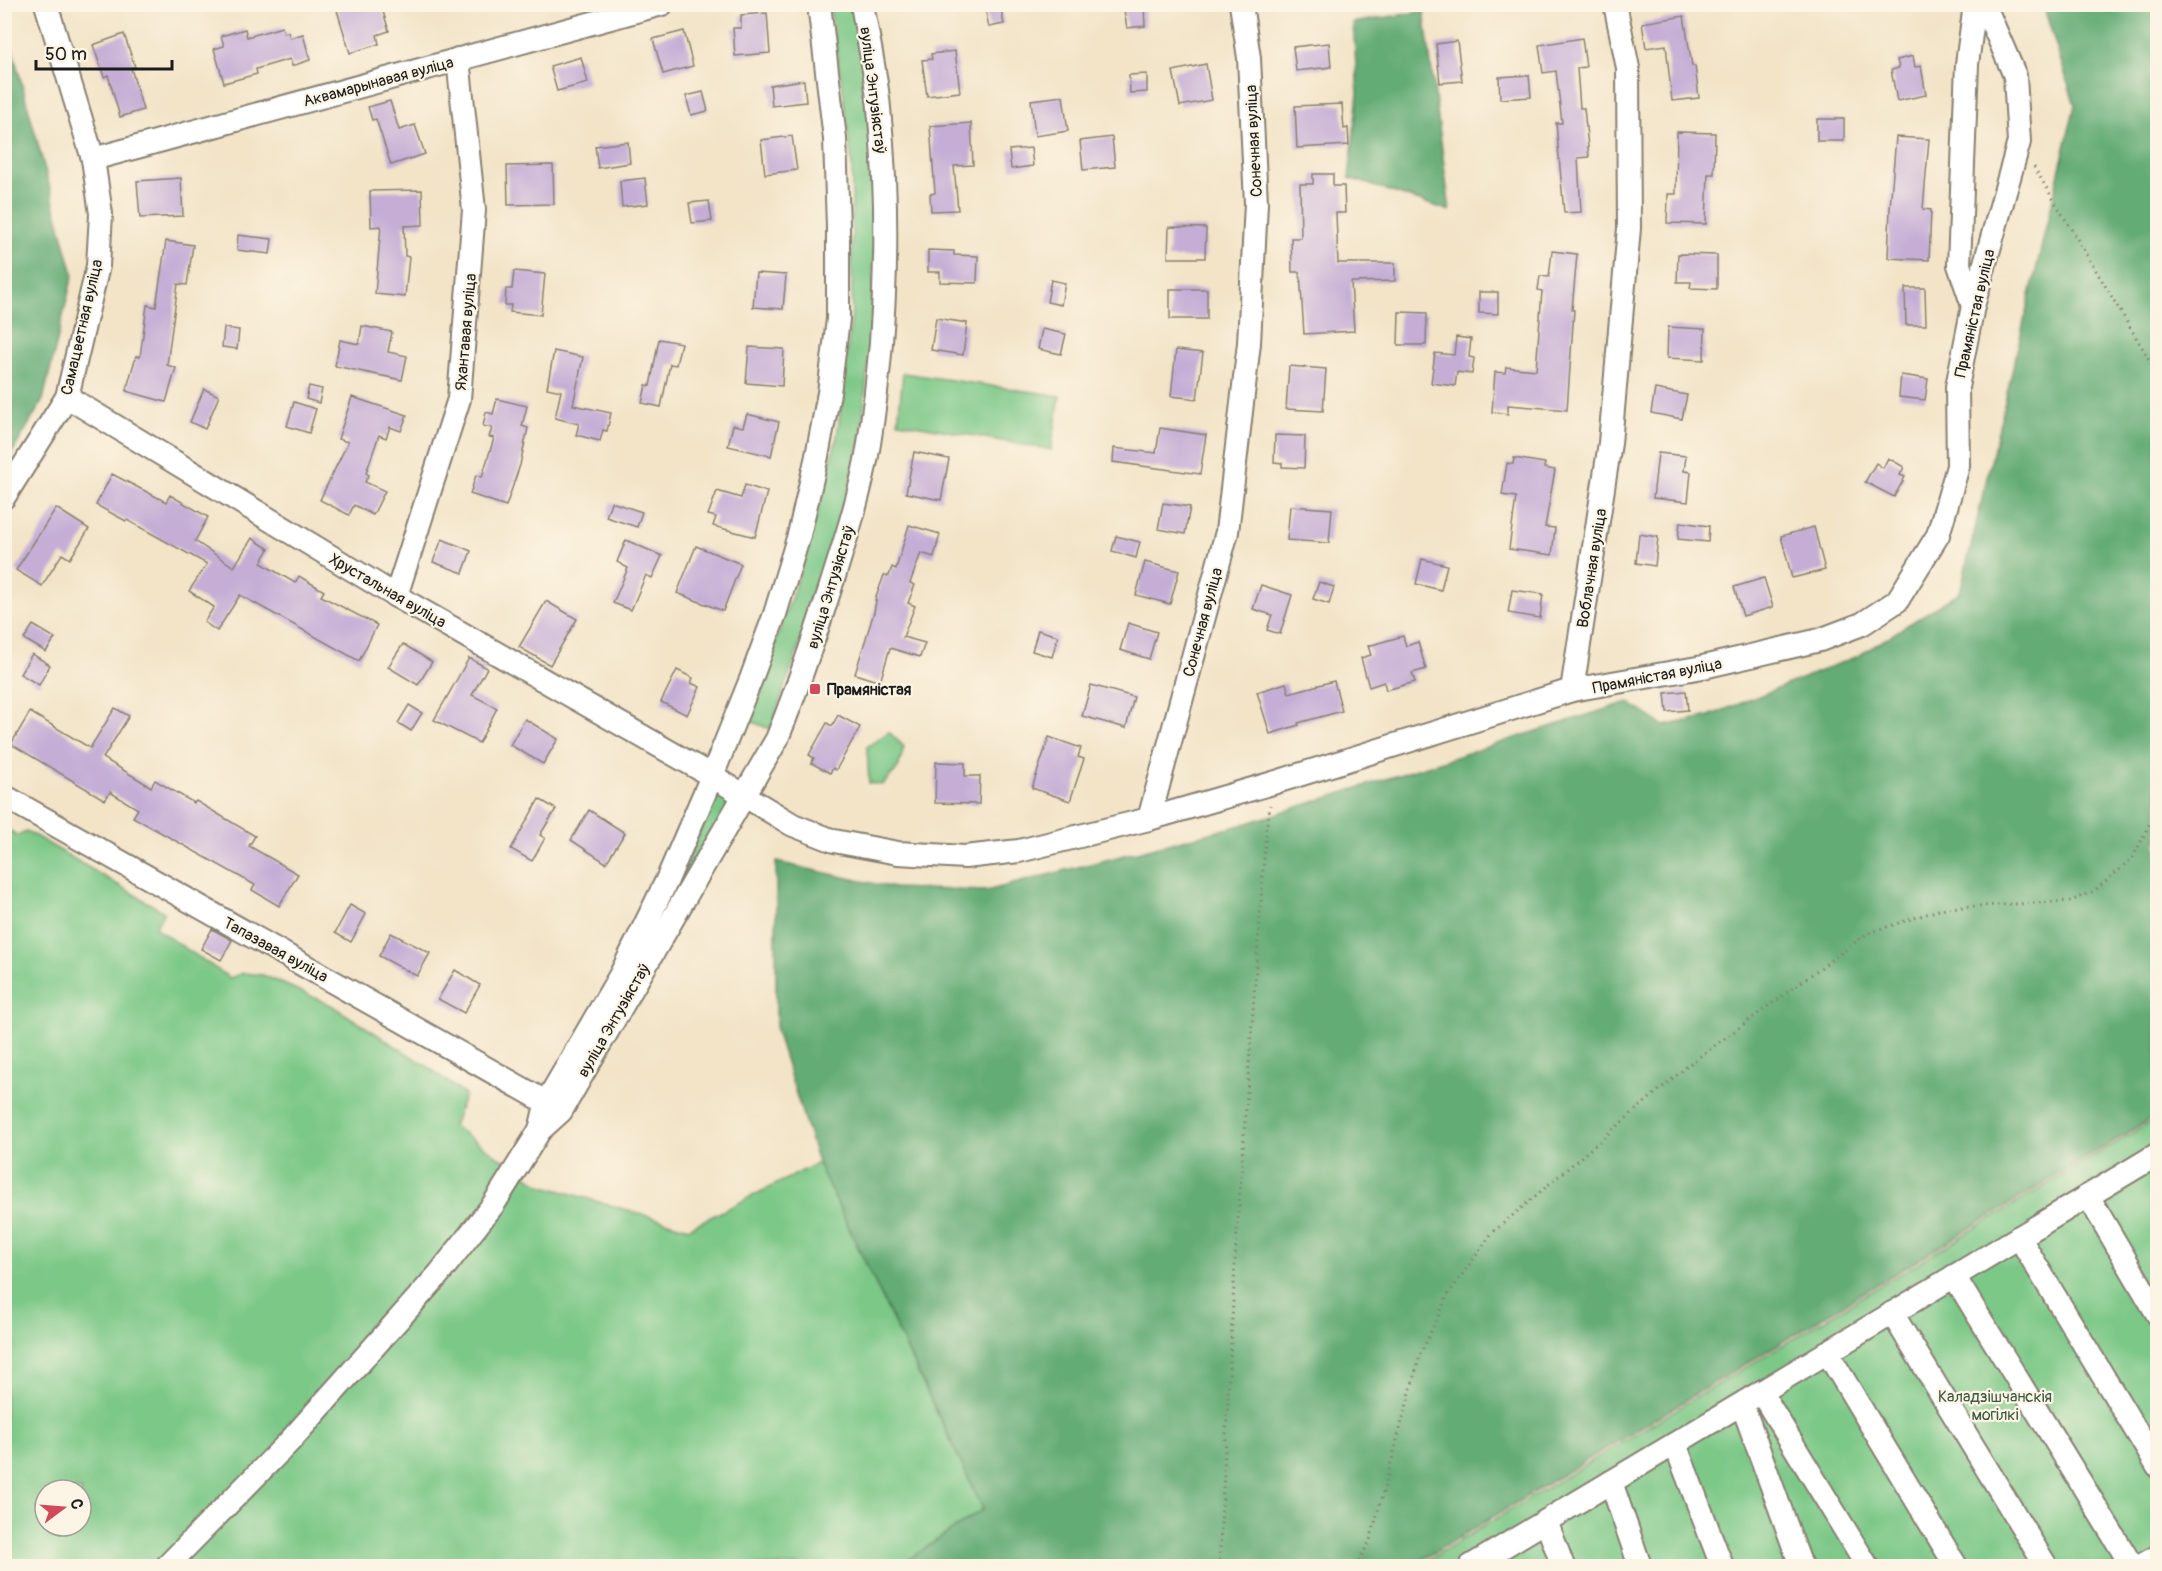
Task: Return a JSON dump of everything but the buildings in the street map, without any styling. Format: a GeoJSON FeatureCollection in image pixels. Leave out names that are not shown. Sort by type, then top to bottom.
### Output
{"type":"FeatureCollection","features":[{"type":"Feature","properties":{"kind":"street","name":"Самацветная вуліца"},"geometry":{"type":"LineString","coordinates":[[4,497],[68,397],[98,266],[100,214],[93,159],[46,4]]}},
{"type":"Feature","properties":{"kind":"street","name":"Аквамарынавая вуліца"},"geometry":{"type":"LineString","coordinates":[[93,159],[662,4]]}},
{"type":"Feature","properties":{"kind":"street","name":"вуліца Энтузіястаў"},"geometry":{"type":"LineString","coordinates":[[554,1106],[667,880],[712,776],[775,614],[799,535],[829,393],[838,319],[835,139],[819,4]]}},
{"type":"Feature","properties":{"kind":"street","name":"вуліца Энтузіястаў"},"geometry":{"type":"LineString","coordinates":[[554,1106],[633,984],[777,739],[799,686],[848,531],[869,444],[883,296],[885,198],[879,106],[862,4]]}},
{"type":"Feature","properties":{"kind":"street","name":"Сонечная вуліца"},"geometry":{"type":"LineString","coordinates":[[1149,819],[1227,532],[1249,343],[1256,203],[1249,58],[1241,4]]}},
{"type":"Feature","properties":{"kind":"street","name":"Воблачная вуліца"},"geometry":{"type":"LineString","coordinates":[[1572,690],[1610,443],[1629,228],[1628,68],[1615,4]]}},
{"type":"Feature","properties":{"kind":"street"},"geometry":{"type":"LineString","coordinates":[[1973,306],[1959,265],[1967,64],[1975,4]]}},
{"type":"Feature","properties":{"kind":"street","name":"Прамяністая вуліца"},"geometry":{"type":"LineString","coordinates":[[1572,690],[1704,667],[1820,640],[1862,624],[1897,601],[1938,535],[1958,466],[1957,387],[1973,306],[2019,142],[2015,76],[1984,4]]}},
{"type":"Feature","properties":{"kind":"street","name":"Яхантавая вуліца"},"geometry":{"type":"LineString","coordinates":[[396,596],[459,399],[474,210],[458,59]]}},
{"type":"Feature","properties":{"kind":"street","name":"Хрустальная вуліца"},"geometry":{"type":"LineString","coordinates":[[68,397],[396,596],[746,795]]}},
{"type":"Feature","properties":{"kind":"street"},"geometry":{"type":"LineString","coordinates":[[746,795],[793,825],[834,841],[898,853],[954,856],[1019,851],[1149,819],[1273,783],[1572,690]]}},
{"type":"Feature","properties":{"kind":"street","name":"Тапазавая вуліца"},"geometry":{"type":"LineString","coordinates":[[4,796],[554,1106]]}},
{"type":"Feature","properties":{"kind":"street"},"geometry":{"type":"LineString","coordinates":[[167,1566],[289,1442],[439,1274],[493,1204],[554,1106]]}},
{"type":"Feature","properties":{"kind":"street"},"geometry":{"type":"LineString","coordinates":[[1480,1564],[1546,1521],[1892,1313],[2088,1196],[2156,1159]]}},
{"type":"Feature","properties":{"kind":"street"},"geometry":{"type":"LineString","coordinates":[[2088,1196],[2157,1315]]}},
{"type":"Feature","properties":{"kind":"street"},"geometry":{"type":"LineString","coordinates":[[2019,1237],[2157,1467]]}},
{"type":"Feature","properties":{"kind":"street"},"geometry":{"type":"LineString","coordinates":[[1954,1276],[2132,1566]]}},
{"type":"Feature","properties":{"kind":"street"},"geometry":{"type":"LineString","coordinates":[[1892,1313],[2046,1566]]}},
{"type":"Feature","properties":{"kind":"street"},"geometry":{"type":"LineString","coordinates":[[1827,1352],[1956,1566]]}},
{"type":"Feature","properties":{"kind":"street"},"geometry":{"type":"LineString","coordinates":[[1761,1392],[1867,1566]]}},
{"type":"Feature","properties":{"kind":"street"},"geometry":{"type":"LineString","coordinates":[[1742,1404],[1801,1566]]}},
{"type":"Feature","properties":{"kind":"street"},"geometry":{"type":"LineString","coordinates":[[1675,1444],[1722,1566]]}},
{"type":"Feature","properties":{"kind":"street"},"geometry":{"type":"LineString","coordinates":[[1611,1482],[1640,1566]]}},
{"type":"Feature","properties":{"kind":"street"},"geometry":{"type":"LineString","coordinates":[[1546,1521],[1563,1566]]}},
{"type":"Feature","properties":{"kind":"street"},"geometry":{"type":"LineString","coordinates":[[2140,1566],[2157,1556]]}},
{"type":"Feature","properties":{"kind":"path"},"geometry":{"type":"LineString","coordinates":[[2019,142],[2149,359],[2157,379]]}},
{"type":"Feature","properties":{"kind":"path"},"geometry":{"type":"LineString","coordinates":[[1219,1566],[1236,1245],[1266,831],[1273,783]]}},
{"type":"Feature","properties":{"kind":"path"},"geometry":{"type":"LineString","coordinates":[[1356,1566],[1370,1541],[1420,1355],[1449,1293],[1492,1233],[1691,1063],[1868,933],[1945,908],[2071,901],[2094,891],[2132,859],[2157,808]]}},
{"type":"Feature","properties":{"kind":"green space"},"geometry":{"type":"Polygon","coordinates":[[[829,5],[853,5],[869,89],[876,163],[873,311],[861,439],[832,554],[770,729],[748,720],[806,555],[837,437],[852,311],[852,165],[829,5]]]}},
{"type":"Feature","properties":{"kind":"green space"},"geometry":{"type":"Polygon","coordinates":[[[2043,5],[2157,5],[2157,1115],[1412,1566],[899,1566],[983,1509],[818,1163],[776,1031],[776,862],[894,888],[986,891],[1241,825],[1628,702],[1664,726],[1709,716],[1860,655],[1960,592],[2075,105],[2043,5]]]}},
{"type":"Feature","properties":{"kind":"green space"},"geometry":{"type":"Polygon","coordinates":[[[1424,11],[1450,211],[1349,178],[1358,93],[1353,23],[1424,11]]]}},
{"type":"Feature","properties":{"kind":"green space"},"geometry":{"type":"Polygon","coordinates":[[[4,18],[73,274],[43,400],[5,465],[4,18]]]}},
{"type":"Feature","properties":{"kind":"green space"},"geometry":{"type":"Polygon","coordinates":[[[903,373],[1060,396],[1051,450],[898,422],[903,373]]]}},
{"type":"Feature","properties":{"kind":"green space"},"geometry":{"type":"Polygon","coordinates":[[[889,732],[904,747],[898,768],[882,785],[869,783],[867,747],[889,732]]]}},
{"type":"Feature","properties":{"kind":"green space"},"geometry":{"type":"Polygon","coordinates":[[[720,792],[730,796],[725,813],[677,888],[712,801],[720,792]]]}},
{"type":"Feature","properties":{"kind":"green space"},"geometry":{"type":"Polygon","coordinates":[[[4,827],[18,836],[27,831],[164,912],[155,928],[230,978],[243,973],[263,975],[331,1005],[427,1066],[465,1095],[453,1126],[541,1185],[689,1228],[818,1163],[983,1509],[899,1566],[5,1566],[4,827]]]}},
{"type":"Feature","properties":{"kind":"green space","name":"Каладзішчанскія могілкі"},"geometry":{"type":"Polygon","coordinates":[[[2157,1118],[2157,1566],[1418,1566],[2157,1118]]]}},
{"type":"Feature","properties":{"kind":"place","name":"Прамяністая"},"geometry":{"type":"Point","coordinates":[815,689]}}]}
